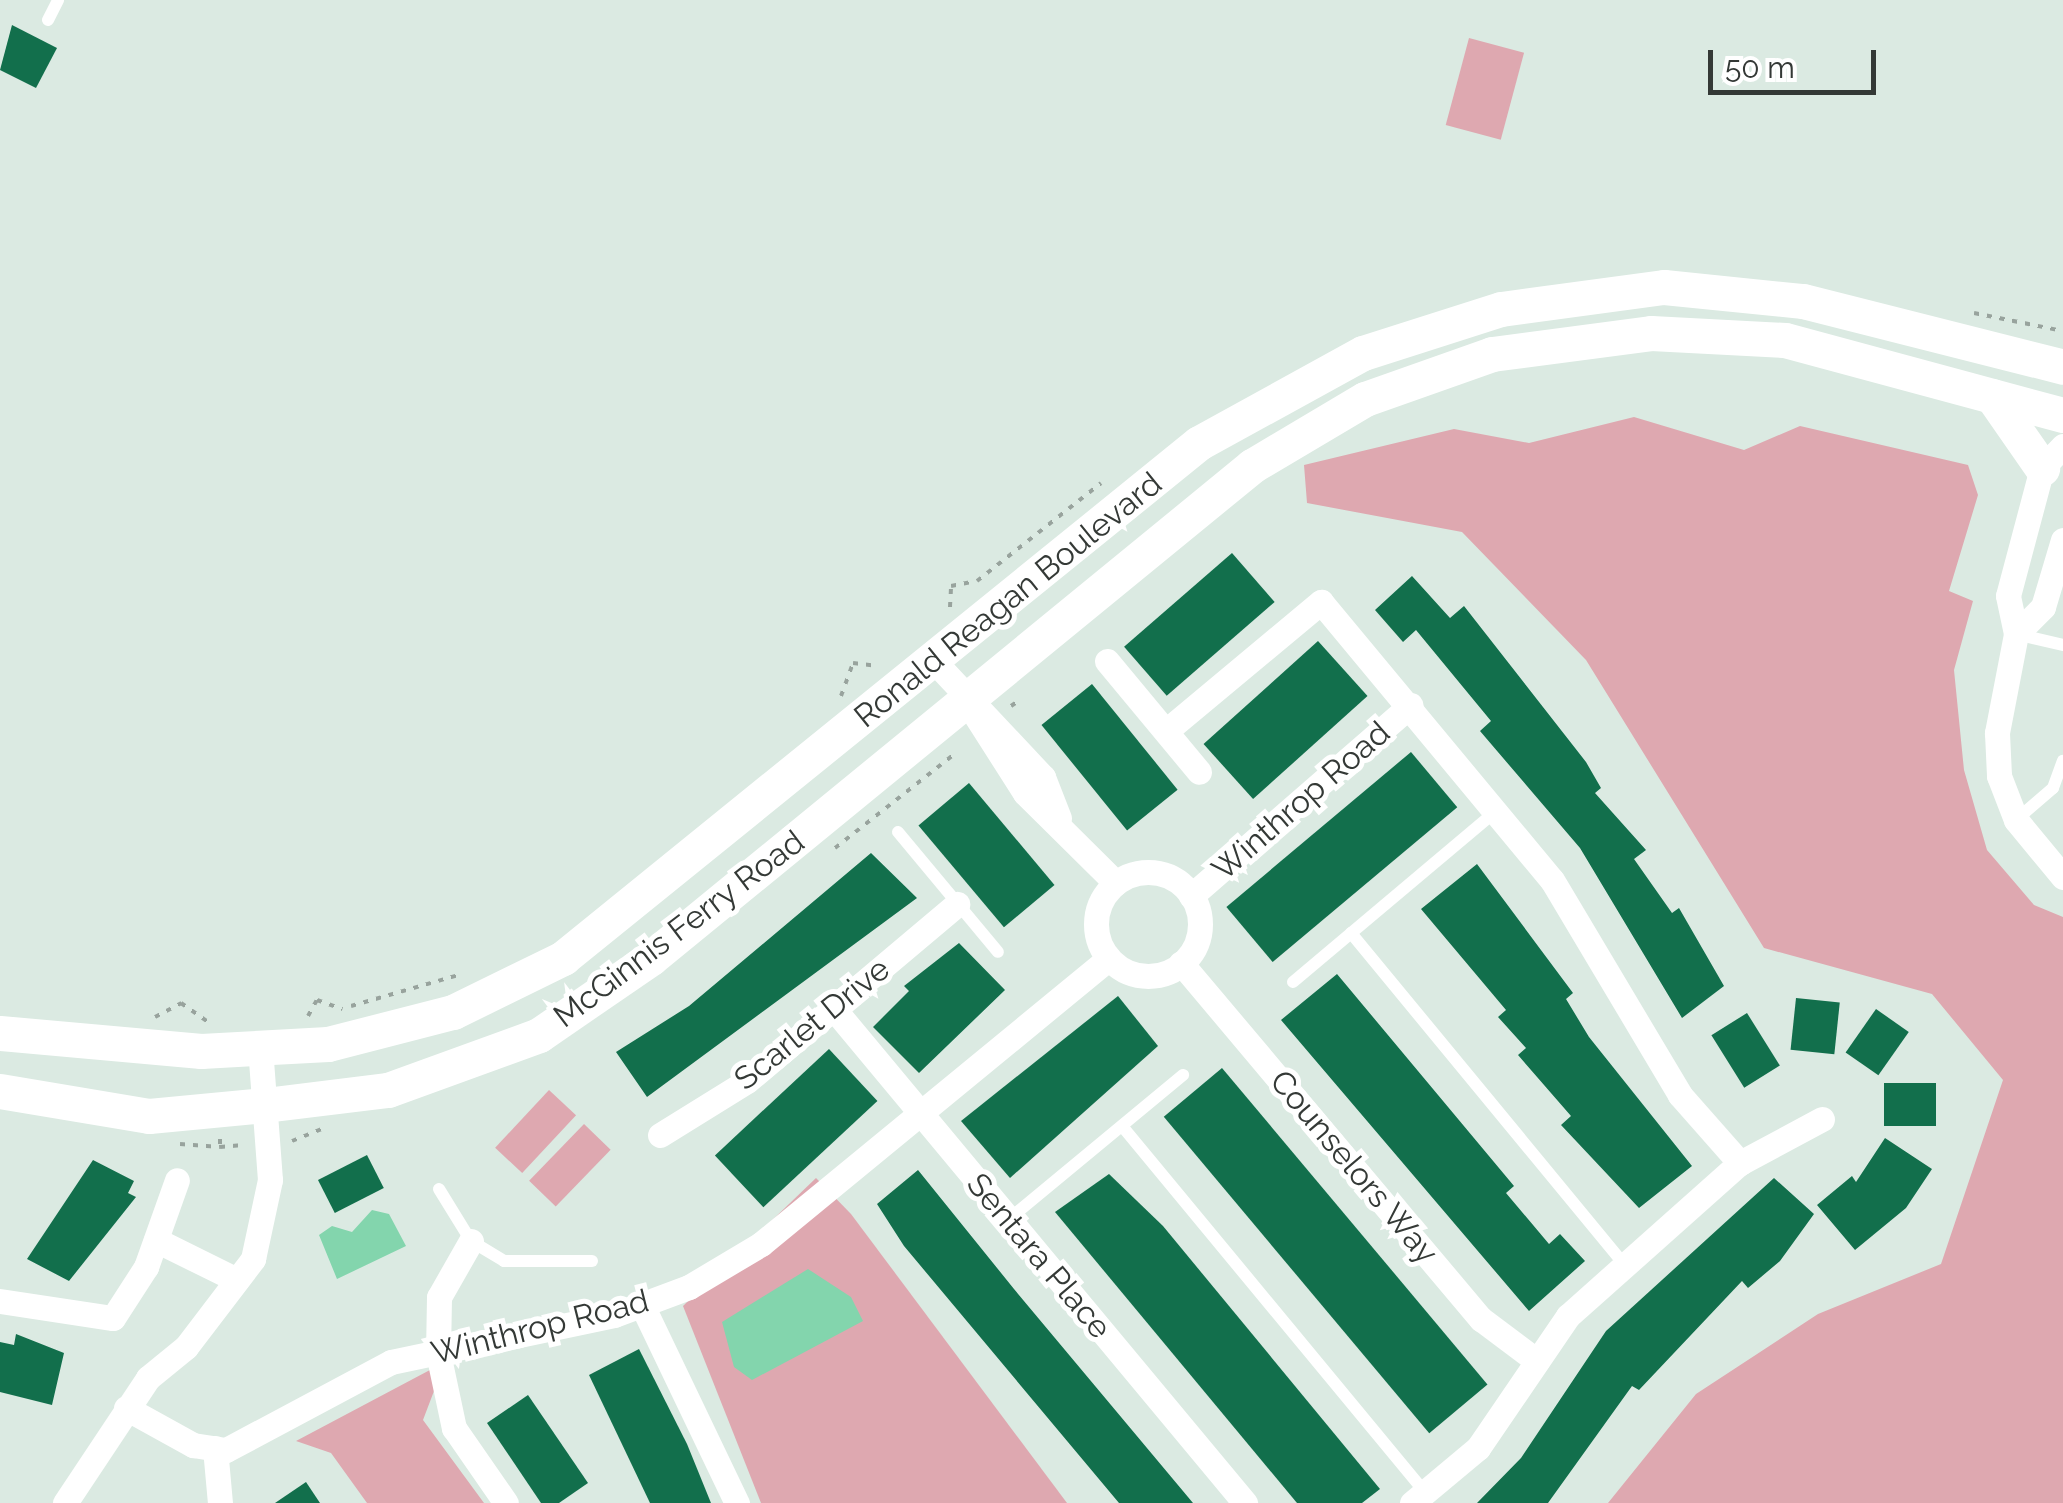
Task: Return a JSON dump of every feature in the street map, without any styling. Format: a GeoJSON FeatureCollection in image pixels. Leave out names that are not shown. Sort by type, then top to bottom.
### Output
{"type":"FeatureCollection","features":[{"type":"Feature","properties":{"kind":"main road","name":"Ronald Reagan Boulevard"},"geometry":{"type":"LineString","coordinates":[[0,1033],[86,1045],[260,1048],[328,1044],[453,1012],[563,958],[1198,443],[1362,353],[1501,309],[1664,287],[1803,301],[2063,367]]}},
{"type":"Feature","properties":{"kind":"main road","name":"Ronald Reagan Boulevard"},"geometry":{"type":"LineString","coordinates":[[968,702],[1252,466],[1365,398],[1492,354],[1651,334],[1785,340],[2063,415]]}},
{"type":"Feature","properties":{"kind":"main road"},"geometry":{"type":"LineString","coordinates":[[1991,395],[2052,457]]}},
{"type":"Feature","properties":{"kind":"main road","name":"McGinnis Ferry Road"},"geometry":{"type":"LineString","coordinates":[[0,1091],[149,1116],[265,1105],[388,1090],[539,1035],[652,958],[968,702]]}},
{"type":"Feature","properties":{"kind":"street"},"geometry":{"type":"LineString","coordinates":[[2052,457],[2008,596],[2016,634],[1998,733],[2016,820],[2063,877]]}},
{"type":"Feature","properties":{"kind":"street"},"geometry":{"type":"LineString","coordinates":[[2016,634],[2043,607],[2063,540]]}},
{"type":"Feature","properties":{"kind":"street"},"geometry":{"type":"LineString","coordinates":[[1166,731],[1321,602],[1411,705],[1552,880],[1680,1095],[1740,1163]]}},
{"type":"Feature","properties":{"kind":"street"},"geometry":{"type":"LineString","coordinates":[[934,660],[968,702],[1042,777],[1059,818],[1116,883]]}},
{"type":"Feature","properties":{"kind":"street"},"geometry":{"type":"LineString","coordinates":[[1106,661],[1200,772]]}},
{"type":"Feature","properties":{"kind":"street","name":"Winthrop Road"},"geometry":{"type":"LineString","coordinates":[[1191,896],[1411,705]]}},
{"type":"Feature","properties":{"kind":"street"},"geometry":{"type":"LineString","coordinates":[[1154,873],[1191,896],[1199,931],[1182,963],[1152,976],[1109,958],[1096,916],[1116,883],[1154,873]]}},
{"type":"Feature","properties":{"kind":"street","name":"Scarlet Drive"},"geometry":{"type":"LineString","coordinates":[[660,1134],[834,1009],[957,904]]}},
{"type":"Feature","properties":{"kind":"street","name":"Winthrop Road"},"geometry":{"type":"LineString","coordinates":[[215,1448],[391,1362],[642,1305],[761,1244],[1109,958]]}},
{"type":"Feature","properties":{"kind":"street","name":"Counselors Way"},"geometry":{"type":"LineString","coordinates":[[1182,963],[1482,1319],[1536,1361]]}},
{"type":"Feature","properties":{"kind":"street","name":"Sentara Place"},"geometry":{"type":"LineString","coordinates":[[834,1009],[1245,1503]]}},
{"type":"Feature","properties":{"kind":"street"},"geometry":{"type":"LineString","coordinates":[[65,1503],[126,1408],[253,1259],[270,1180],[260,1048]]}},
{"type":"Feature","properties":{"kind":"street"},"geometry":{"type":"LineString","coordinates":[[1418,1498],[1478,1448],[1568,1316],[1740,1163],[1822,1119]]}},
{"type":"Feature","properties":{"kind":"street"},"geometry":{"type":"LineString","coordinates":[[0,1302],[113,1318],[156,1240],[177,1180]]}},
{"type":"Feature","properties":{"kind":"street"},"geometry":{"type":"LineString","coordinates":[[156,1240],[236,1280]]}},
{"type":"Feature","properties":{"kind":"street"},"geometry":{"type":"LineString","coordinates":[[471,1240],[439,1296],[438,1352],[454,1428],[506,1503]]}},
{"type":"Feature","properties":{"kind":"street"},"geometry":{"type":"LineString","coordinates":[[642,1305],[737,1503]]}},
{"type":"Feature","properties":{"kind":"street"},"geometry":{"type":"LineString","coordinates":[[126,1408],[215,1448],[220,1503]]}},
{"type":"Feature","properties":{"kind":"lane"},"geometry":{"type":"LineString","coordinates":[[48,20],[58,0]]}},
{"type":"Feature","properties":{"kind":"lane"},"geometry":{"type":"LineString","coordinates":[[2016,634],[2063,645]]}},
{"type":"Feature","properties":{"kind":"lane"},"geometry":{"type":"LineString","coordinates":[[2016,820],[2053,788],[2063,761]]}},
{"type":"Feature","properties":{"kind":"lane"},"geometry":{"type":"LineString","coordinates":[[1293,982],[1496,811]]}},
{"type":"Feature","properties":{"kind":"lane"},"geometry":{"type":"LineString","coordinates":[[898,832],[998,952]]}},
{"type":"Feature","properties":{"kind":"lane"},"geometry":{"type":"LineString","coordinates":[[1351,933],[1625,1265]]}},
{"type":"Feature","properties":{"kind":"lane"},"geometry":{"type":"LineString","coordinates":[[1008,1219],[1183,1075]]}},
{"type":"Feature","properties":{"kind":"lane"},"geometry":{"type":"LineString","coordinates":[[1122,1126],[1418,1498]]}},
{"type":"Feature","properties":{"kind":"lane"},"geometry":{"type":"LineString","coordinates":[[439,1189],[471,1240],[504,1261],[592,1261]]}},
{"type":"Feature","properties":{"kind":"path"},"geometry":{"type":"LineString","coordinates":[[2039,323],[2063,331]]}},
{"type":"Feature","properties":{"kind":"path"},"geometry":{"type":"LineString","coordinates":[[828,709],[853,664]]}},
{"type":"Feature","properties":{"kind":"path"},"geometry":{"type":"LineString","coordinates":[[318,1000],[341,1009],[469,972]]}},
{"type":"Feature","properties":{"kind":"shaded area"},"geometry":{"type":"Polygon","coordinates":[[[1469,38],[1524,53],[1501,140],[1446,125],[1469,38]]]}},
{"type":"Feature","properties":{"kind":"shaded area"},"geometry":{"type":"Polygon","coordinates":[[[1634,417],[1744,450],[1800,426],[1968,465],[1978,495],[1949,591],[1973,601],[1954,670],[1964,770],[1987,850],[2034,905],[2063,917],[2063,1503],[1608,1503],[1696,1394],[1818,1314],[1941,1264],[2003,1080],[1932,994],[1764,948],[1586,660],[1462,532],[1307,503],[1304,465],[1454,429],[1529,443],[1634,417]]]}},
{"type":"Feature","properties":{"kind":"shaded area"},"geometry":{"type":"Polygon","coordinates":[[[549,1090],[576,1115],[522,1173],[495,1148],[549,1090]]]}},
{"type":"Feature","properties":{"kind":"shaded area"},"geometry":{"type":"Polygon","coordinates":[[[584,1124],[611,1150],[556,1207],[529,1181],[584,1124]]]}},
{"type":"Feature","properties":{"kind":"shaded area"},"geometry":{"type":"Polygon","coordinates":[[[816,1178],[851,1214],[1067,1503],[761,1503],[683,1306],[816,1178]]]}},
{"type":"Feature","properties":{"kind":"shaded area"},"geometry":{"type":"Polygon","coordinates":[[[372,1210],[389,1214],[406,1246],[337,1279],[319,1235],[332,1226],[352,1232],[372,1210]]]}},
{"type":"Feature","properties":{"kind":"shaded area"},"geometry":{"type":"Polygon","coordinates":[[[808,1269],[851,1297],[863,1321],[752,1380],[734,1367],[722,1322],[808,1269]]]}},
{"type":"Feature","properties":{"kind":"shaded area"},"geometry":{"type":"Polygon","coordinates":[[[445,1362],[423,1420],[484,1503],[367,1503],[331,1453],[296,1441],[445,1362]]]}},
{"type":"Feature","properties":{"kind":"building"},"geometry":{"type":"Polygon","coordinates":[[[12,25],[57,48],[36,88],[0,70],[12,25]]]}},
{"type":"Feature","properties":{"kind":"building"},"geometry":{"type":"Polygon","coordinates":[[[1232,553],[1275,602],[1167,696],[1124,647],[1232,553]]]}},
{"type":"Feature","properties":{"kind":"building"},"geometry":{"type":"Polygon","coordinates":[[[1412,576],[1450,618],[1464,606],[1586,762],[1601,788],[1595,793],[1646,850],[1634,859],[1672,913],[1679,908],[1724,986],[1682,1018],[1580,848],[1480,731],[1491,721],[1416,630],[1403,642],[1375,610],[1412,576]]]}},
{"type":"Feature","properties":{"kind":"building"},"geometry":{"type":"Polygon","coordinates":[[[1318,641],[1368,696],[1253,799],[1204,744],[1318,641]]]}},
{"type":"Feature","properties":{"kind":"building"},"geometry":{"type":"Polygon","coordinates":[[[1092,684],[1178,790],[1127,831],[1041,725],[1092,684]]]}},
{"type":"Feature","properties":{"kind":"building"},"geometry":{"type":"Polygon","coordinates":[[[1411,752],[1457,807],[1273,962],[1226,907],[1411,752]]]}},
{"type":"Feature","properties":{"kind":"building"},"geometry":{"type":"Polygon","coordinates":[[[969,783],[1054,885],[1004,927],[918,825],[969,783]]]}},
{"type":"Feature","properties":{"kind":"building"},"geometry":{"type":"Polygon","coordinates":[[[871,853],[917,898],[647,1097],[616,1052],[689,1006],[871,853]]]}},
{"type":"Feature","properties":{"kind":"building"},"geometry":{"type":"Polygon","coordinates":[[[1477,864],[1573,993],[1566,999],[1589,1037],[1692,1166],[1639,1208],[1561,1125],[1571,1116],[1518,1055],[1526,1048],[1498,1017],[1506,1010],[1421,909],[1477,864]]]}},
{"type":"Feature","properties":{"kind":"building"},"geometry":{"type":"Polygon","coordinates":[[[959,943],[1005,990],[919,1073],[873,1027],[909,991],[904,986],[959,943]]]}},
{"type":"Feature","properties":{"kind":"building"},"geometry":{"type":"Polygon","coordinates":[[[1337,974],[1514,1186],[1506,1193],[1549,1244],[1560,1234],[1585,1261],[1529,1311],[1281,1020],[1337,974]]]}},
{"type":"Feature","properties":{"kind":"building"},"geometry":{"type":"Polygon","coordinates":[[[1118,996],[1158,1046],[1010,1178],[961,1121],[1118,996]]]}},
{"type":"Feature","properties":{"kind":"building"},"geometry":{"type":"Polygon","coordinates":[[[1796,998],[1840,1003],[1834,1054],[1791,1050],[1796,998]]]}},
{"type":"Feature","properties":{"kind":"building"},"geometry":{"type":"Polygon","coordinates":[[[1876,1009],[1909,1032],[1878,1075],[1846,1052],[1876,1009]]]}},
{"type":"Feature","properties":{"kind":"building"},"geometry":{"type":"Polygon","coordinates":[[[1747,1013],[1780,1066],[1744,1088],[1711,1035],[1747,1013]]]}},
{"type":"Feature","properties":{"kind":"building"},"geometry":{"type":"Polygon","coordinates":[[[829,1049],[877,1101],[763,1207],[715,1155],[829,1049]]]}},
{"type":"Feature","properties":{"kind":"building"},"geometry":{"type":"Polygon","coordinates":[[[1222,1068],[1487,1384],[1429,1433],[1164,1117],[1222,1068]]]}},
{"type":"Feature","properties":{"kind":"building"},"geometry":{"type":"Polygon","coordinates":[[[1884,1083],[1936,1083],[1936,1126],[1884,1126],[1884,1083]]]}},
{"type":"Feature","properties":{"kind":"building"},"geometry":{"type":"Polygon","coordinates":[[[1885,1138],[1932,1169],[1906,1208],[1855,1250],[1817,1205],[1852,1176],[1856,1182],[1885,1138]]]}},
{"type":"Feature","properties":{"kind":"building"},"geometry":{"type":"Polygon","coordinates":[[[367,1155],[384,1188],[335,1213],[318,1180],[367,1155]]]}},
{"type":"Feature","properties":{"kind":"building"},"geometry":{"type":"Polygon","coordinates":[[[93,1160],[134,1181],[128,1193],[136,1197],[69,1281],[27,1259],[93,1160]]]}},
{"type":"Feature","properties":{"kind":"building"},"geometry":{"type":"Polygon","coordinates":[[[918,1170],[1193,1503],[1119,1503],[904,1246],[877,1204],[918,1170]]]}},
{"type":"Feature","properties":{"kind":"building"},"geometry":{"type":"Polygon","coordinates":[[[1109,1174],[1163,1226],[1380,1489],[1362,1503],[1297,1503],[1055,1212],[1109,1174]]]}},
{"type":"Feature","properties":{"kind":"building"},"geometry":{"type":"Polygon","coordinates":[[[1774,1178],[1814,1214],[1780,1261],[1748,1288],[1742,1281],[1639,1390],[1632,1386],[1548,1503],[1477,1503],[1521,1458],[1606,1331],[1774,1178]]]}},
{"type":"Feature","properties":{"kind":"building"},"geometry":{"type":"Polygon","coordinates":[[[16,1334],[64,1353],[52,1405],[0,1392],[0,1342],[14,1345],[16,1334]]]}},
{"type":"Feature","properties":{"kind":"building"},"geometry":{"type":"Polygon","coordinates":[[[639,1349],[687,1444],[711,1503],[650,1503],[589,1375],[639,1349]]]}},
{"type":"Feature","properties":{"kind":"building"},"geometry":{"type":"Polygon","coordinates":[[[528,1395],[588,1483],[559,1503],[541,1503],[487,1423],[528,1395]]]}},
{"type":"Feature","properties":{"kind":"building"},"geometry":{"type":"Polygon","coordinates":[[[306,1482],[320,1503],[275,1503],[306,1482]]]}}]}
